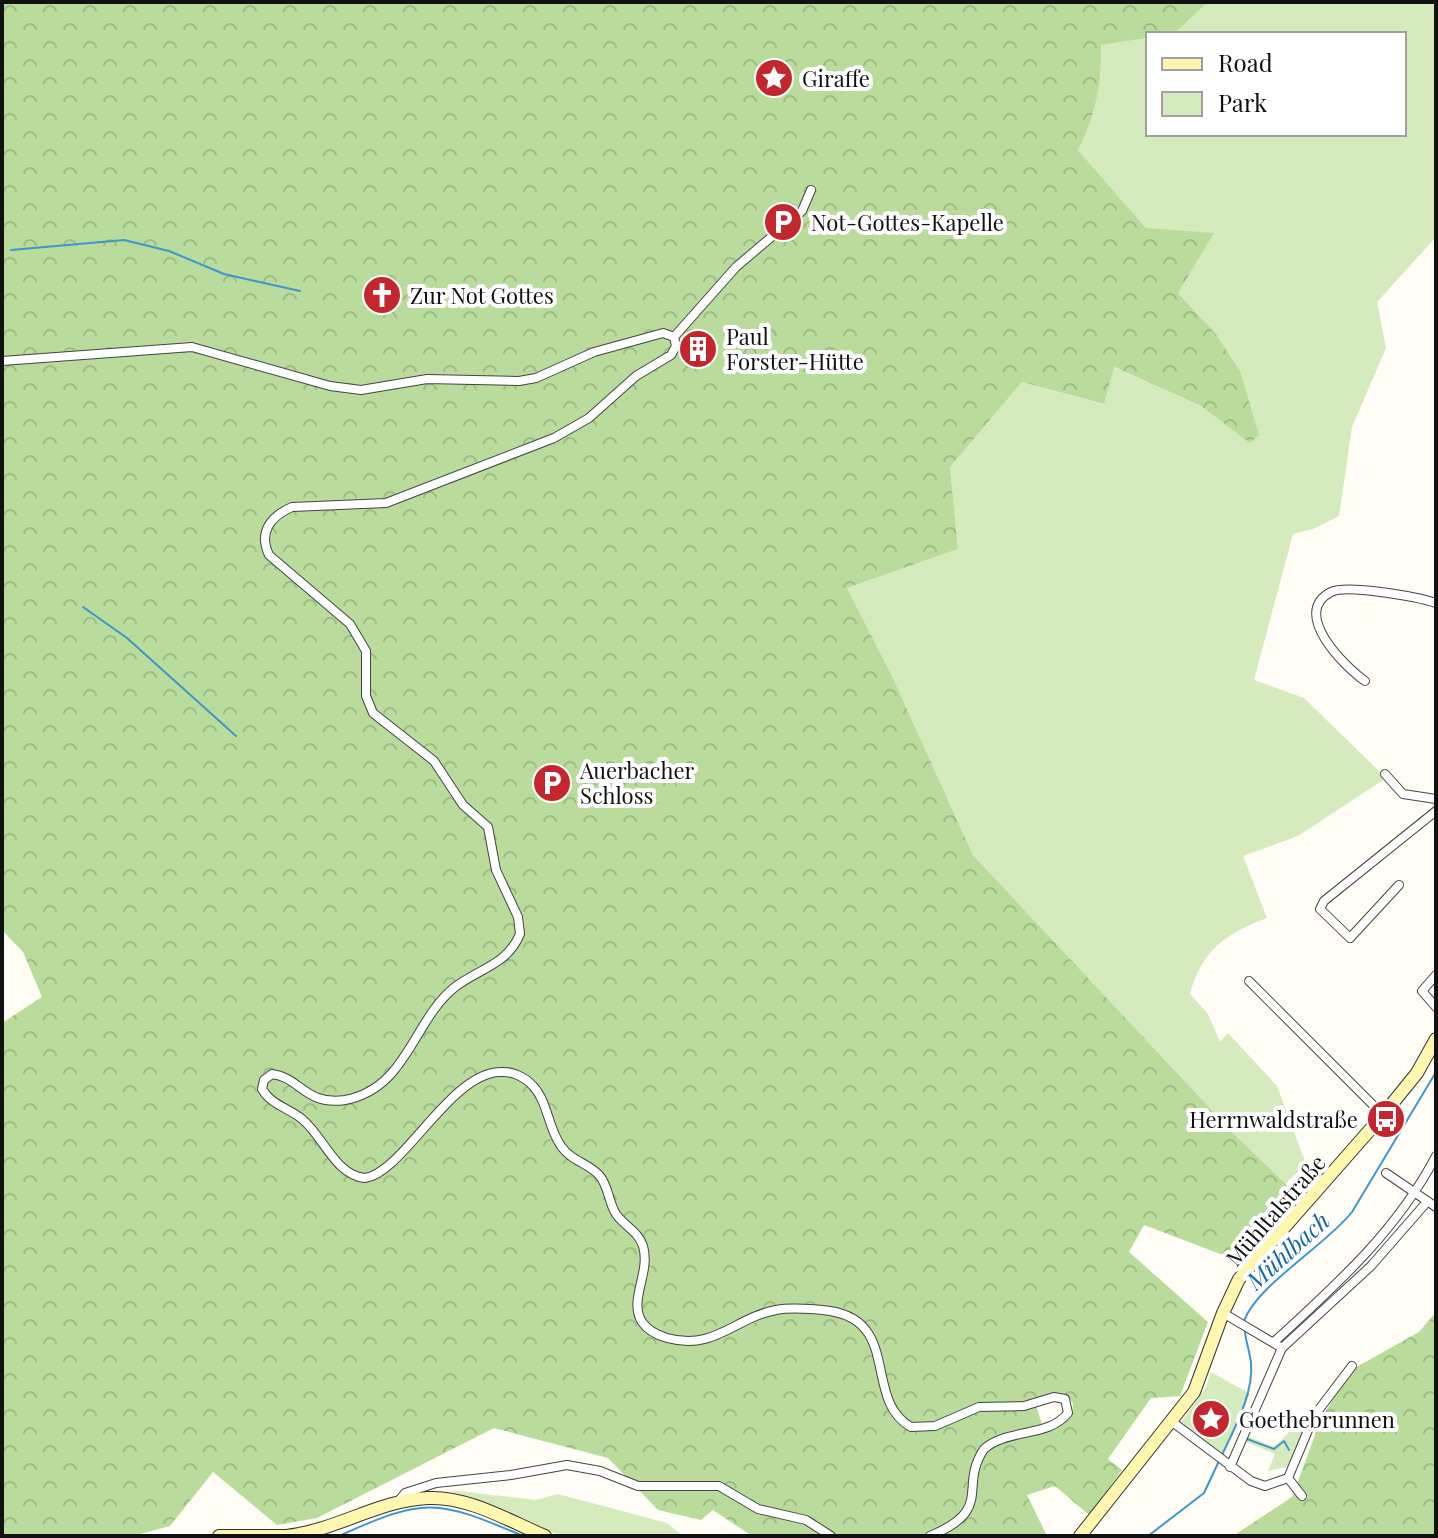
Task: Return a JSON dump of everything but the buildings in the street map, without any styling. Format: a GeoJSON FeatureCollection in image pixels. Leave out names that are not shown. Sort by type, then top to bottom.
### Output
{"type":"FeatureCollection","features":[{"type":"Feature","properties":{"kind":"main road","name":"Mühltalstraße"},"geometry":{"type":"LineString","coordinates":[[1080,1536],[1199,1383],[1223,1313],[1239,1279],[1383,1115],[1417,1073],[1436,1039]]}},
{"type":"Feature","properties":{"kind":"main road"},"geometry":{"type":"LineString","coordinates":[[219,1536],[285,1536],[326,1528],[397,1503],[427,1498],[450,1500],[545,1536]]}},
{"type":"Feature","properties":{"kind":"street"},"geometry":{"type":"LineString","coordinates":[[674,337],[736,267],[802,211],[811,190]]}},
{"type":"Feature","properties":{"kind":"street"},"geometry":{"type":"LineString","coordinates":[[2,361],[192,347],[229,354],[301,378],[361,390],[427,379],[519,381],[552,372],[607,348],[663,333],[674,337]]}},
{"type":"Feature","properties":{"kind":"street"},"geometry":{"type":"LineString","coordinates":[[674,337],[676,346],[671,355],[636,376],[589,418],[554,438],[400,499],[371,505],[292,507],[268,525],[265,540],[269,555],[350,624],[363,644],[367,660],[366,696],[373,713],[434,761],[452,789],[491,834],[496,870],[520,926],[510,953],[448,994],[405,1059],[369,1091],[350,1099],[322,1100],[304,1093],[282,1076],[272,1074],[264,1080],[264,1094],[302,1119],[346,1172],[365,1178],[384,1171],[421,1130],[475,1081],[498,1072],[521,1076],[541,1098],[559,1144],[603,1180],[614,1211],[639,1237],[645,1268],[636,1307],[643,1324],[654,1333],[679,1340],[708,1340],[765,1313],[783,1309],[846,1315],[862,1325],[872,1338],[891,1407],[911,1427],[935,1426],[979,1407],[1024,1406],[1054,1397],[1065,1399],[1068,1413],[1059,1422],[1001,1438],[984,1449],[969,1511],[952,1525],[930,1536]]}},
{"type":"Feature","properties":{"kind":"street"},"geometry":{"type":"LineString","coordinates":[[1365,681],[1333,654],[1319,625],[1318,607],[1322,599],[1343,590],[1436,603]]}},
{"type":"Feature","properties":{"kind":"street"},"geometry":{"type":"LineString","coordinates":[[1385,774],[1403,794],[1436,799]]}},
{"type":"Feature","properties":{"kind":"street"},"geometry":{"type":"LineString","coordinates":[[1399,885],[1350,938],[1320,909],[1375,857],[1436,811]]}},
{"type":"Feature","properties":{"kind":"street"},"geometry":{"type":"LineString","coordinates":[[1436,975],[1422,991],[1436,1007]]}},
{"type":"Feature","properties":{"kind":"street"},"geometry":{"type":"LineString","coordinates":[[1249,981],[1383,1115]]}},
{"type":"Feature","properties":{"kind":"street"},"geometry":{"type":"LineString","coordinates":[[1222,1461],[1278,1345],[1362,1259],[1416,1195],[1436,1156]]}},
{"type":"Feature","properties":{"kind":"street"},"geometry":{"type":"LineString","coordinates":[[1386,1173],[1436,1207]]}},
{"type":"Feature","properties":{"kind":"street"},"geometry":{"type":"LineString","coordinates":[[1278,1345],[1371,1266],[1426,1203]]}},
{"type":"Feature","properties":{"kind":"street"},"geometry":{"type":"LineString","coordinates":[[1362,1259],[1371,1266]]}},
{"type":"Feature","properties":{"kind":"street"},"geometry":{"type":"LineString","coordinates":[[1223,1313],[1278,1345]]}},
{"type":"Feature","properties":{"kind":"street"},"geometry":{"type":"LineString","coordinates":[[1171,1421],[1222,1461],[1265,1486],[1288,1478],[1314,1416],[1352,1366]]}},
{"type":"Feature","properties":{"kind":"street"},"geometry":{"type":"LineString","coordinates":[[397,1503],[405,1493],[436,1483],[520,1474],[549,1465],[577,1466],[638,1486],[719,1486],[758,1509],[806,1520],[831,1536]]}},
{"type":"Feature","properties":{"kind":"street"},"geometry":{"type":"LineString","coordinates":[[1288,1478],[1302,1496]]}},
{"type":"Feature","properties":{"kind":"green space"},"geometry":{"type":"Polygon","coordinates":[[[2,2],[1208,2],[1176,32],[1146,32],[1146,38],[1101,45],[1097,99],[1078,150],[1146,228],[1214,233],[1178,293],[1215,333],[1240,371],[1259,435],[1250,443],[1201,406],[1114,367],[1104,404],[1022,382],[950,467],[958,549],[847,588],[892,676],[973,855],[1237,1137],[1297,1195],[1244,1263],[1144,1225],[1129,1252],[1208,1322],[1180,1396],[1151,1398],[1108,1459],[1122,1470],[1089,1515],[1055,1486],[1027,1495],[1047,1536],[752,1536],[713,1510],[701,1520],[658,1510],[608,1458],[494,1428],[317,1518],[277,1525],[213,1472],[170,1526],[133,1536],[2,1536],[2,1023],[42,997],[23,952],[2,930],[2,2]],[[1053,1393],[1034,1399],[1044,1431],[1060,1425],[1072,1414],[1073,1404],[1068,1396],[1053,1393]]]}},
{"type":"Feature","properties":{"kind":"green space"},"geometry":{"type":"Polygon","coordinates":[[[1208,2],[1436,2],[1436,237],[1377,302],[1386,348],[1352,427],[1339,516],[1313,529],[1293,534],[1254,680],[1304,698],[1383,775],[1383,780],[1298,836],[1243,856],[1267,918],[1239,930],[1218,945],[1201,965],[1190,994],[1208,1014],[1220,1042],[1228,1033],[1277,1086],[1306,1164],[1285,1184],[1237,1137],[973,855],[892,676],[847,588],[958,549],[950,467],[1022,382],[1103,404],[1113,367],[1201,406],[1250,442],[1215,333],[1178,293],[1146,228],[1078,150],[1097,99],[1101,45],[1146,38],[1146,136],[1406,136],[1406,32],[1176,32],[1208,2]]]}},
{"type":"Feature","properties":{"kind":"green space"},"geometry":{"type":"Polygon","coordinates":[[[1436,1312],[1436,1536],[1233,1536],[1292,1497],[1321,1419],[1351,1370],[1419,1332],[1436,1312]]]}},
{"type":"Feature","properties":{"kind":"green space"},"geometry":{"type":"Polygon","coordinates":[[[1211,1372],[1250,1394],[1221,1455],[1180,1424],[1206,1387],[1211,1372]]]}},
{"type":"Feature","properties":{"kind":"green space"},"geometry":{"type":"Polygon","coordinates":[[[1294,1427],[1303,1431],[1287,1467],[1268,1471],[1275,1454],[1247,1442],[1245,1435],[1274,1447],[1294,1427]]]}},
{"type":"Feature","properties":{"kind":"green space"},"geometry":{"type":"Polygon","coordinates":[[[449,1490],[536,1500],[558,1494],[667,1523],[683,1536],[561,1536],[449,1490]]]}},
{"type":"Feature","properties":{"kind":"waterway"},"geometry":{"type":"LineString","coordinates":[[11,250],[124,240],[169,251],[224,274],[300,291]]}},
{"type":"Feature","properties":{"kind":"waterway"},"geometry":{"type":"LineString","coordinates":[[83,607],[127,638],[236,736]]}},
{"type":"Feature","properties":{"kind":"waterway","name":"Mühlbach"},"geometry":{"type":"LineString","coordinates":[[1244,1321],[1263,1294],[1352,1212],[1436,1072]]}},
{"type":"Feature","properties":{"kind":"waterway","name":"Mühlbach"},"geometry":{"type":"LineString","coordinates":[[1222,1455],[1249,1386],[1251,1363],[1245,1332]]}},
{"type":"Feature","properties":{"kind":"waterway"},"geometry":{"type":"LineString","coordinates":[[1245,1442],[1247,1439],[1274,1449],[1284,1441],[1289,1450]]}},
{"type":"Feature","properties":{"kind":"waterway","name":"Mühlbach"},"geometry":{"type":"LineString","coordinates":[[1148,1536],[1204,1493],[1219,1461]]}},
{"type":"Feature","properties":{"kind":"waterway","name":"Mühlbach"},"geometry":{"type":"LineString","coordinates":[[339,1536],[392,1514],[431,1508],[470,1515],[523,1536]]}},
{"type":"Feature","properties":{"kind":"place","name":"Giraffe"},"geometry":{"type":"Point","coordinates":[774,78]}},
{"type":"Feature","properties":{"kind":"place","name":"Not-Gottes-Kapelle"},"geometry":{"type":"Point","coordinates":[783,222]}},
{"type":"Feature","properties":{"kind":"place","name":"Zur Not Gottes"},"geometry":{"type":"Point","coordinates":[382,295]}},
{"type":"Feature","properties":{"kind":"place","name":"Paul Forster-Hütte"},"geometry":{"type":"Point","coordinates":[698,349]}},
{"type":"Feature","properties":{"kind":"place","name":"Auerbacher Schloss"},"geometry":{"type":"Point","coordinates":[552,783]}},
{"type":"Feature","properties":{"kind":"place","name":"Herrnwaldstraße"},"geometry":{"type":"Point","coordinates":[1386,1119]}},
{"type":"Feature","properties":{"kind":"place","name":"Goethebrunnen"},"geometry":{"type":"Point","coordinates":[1211,1419]}}]}
